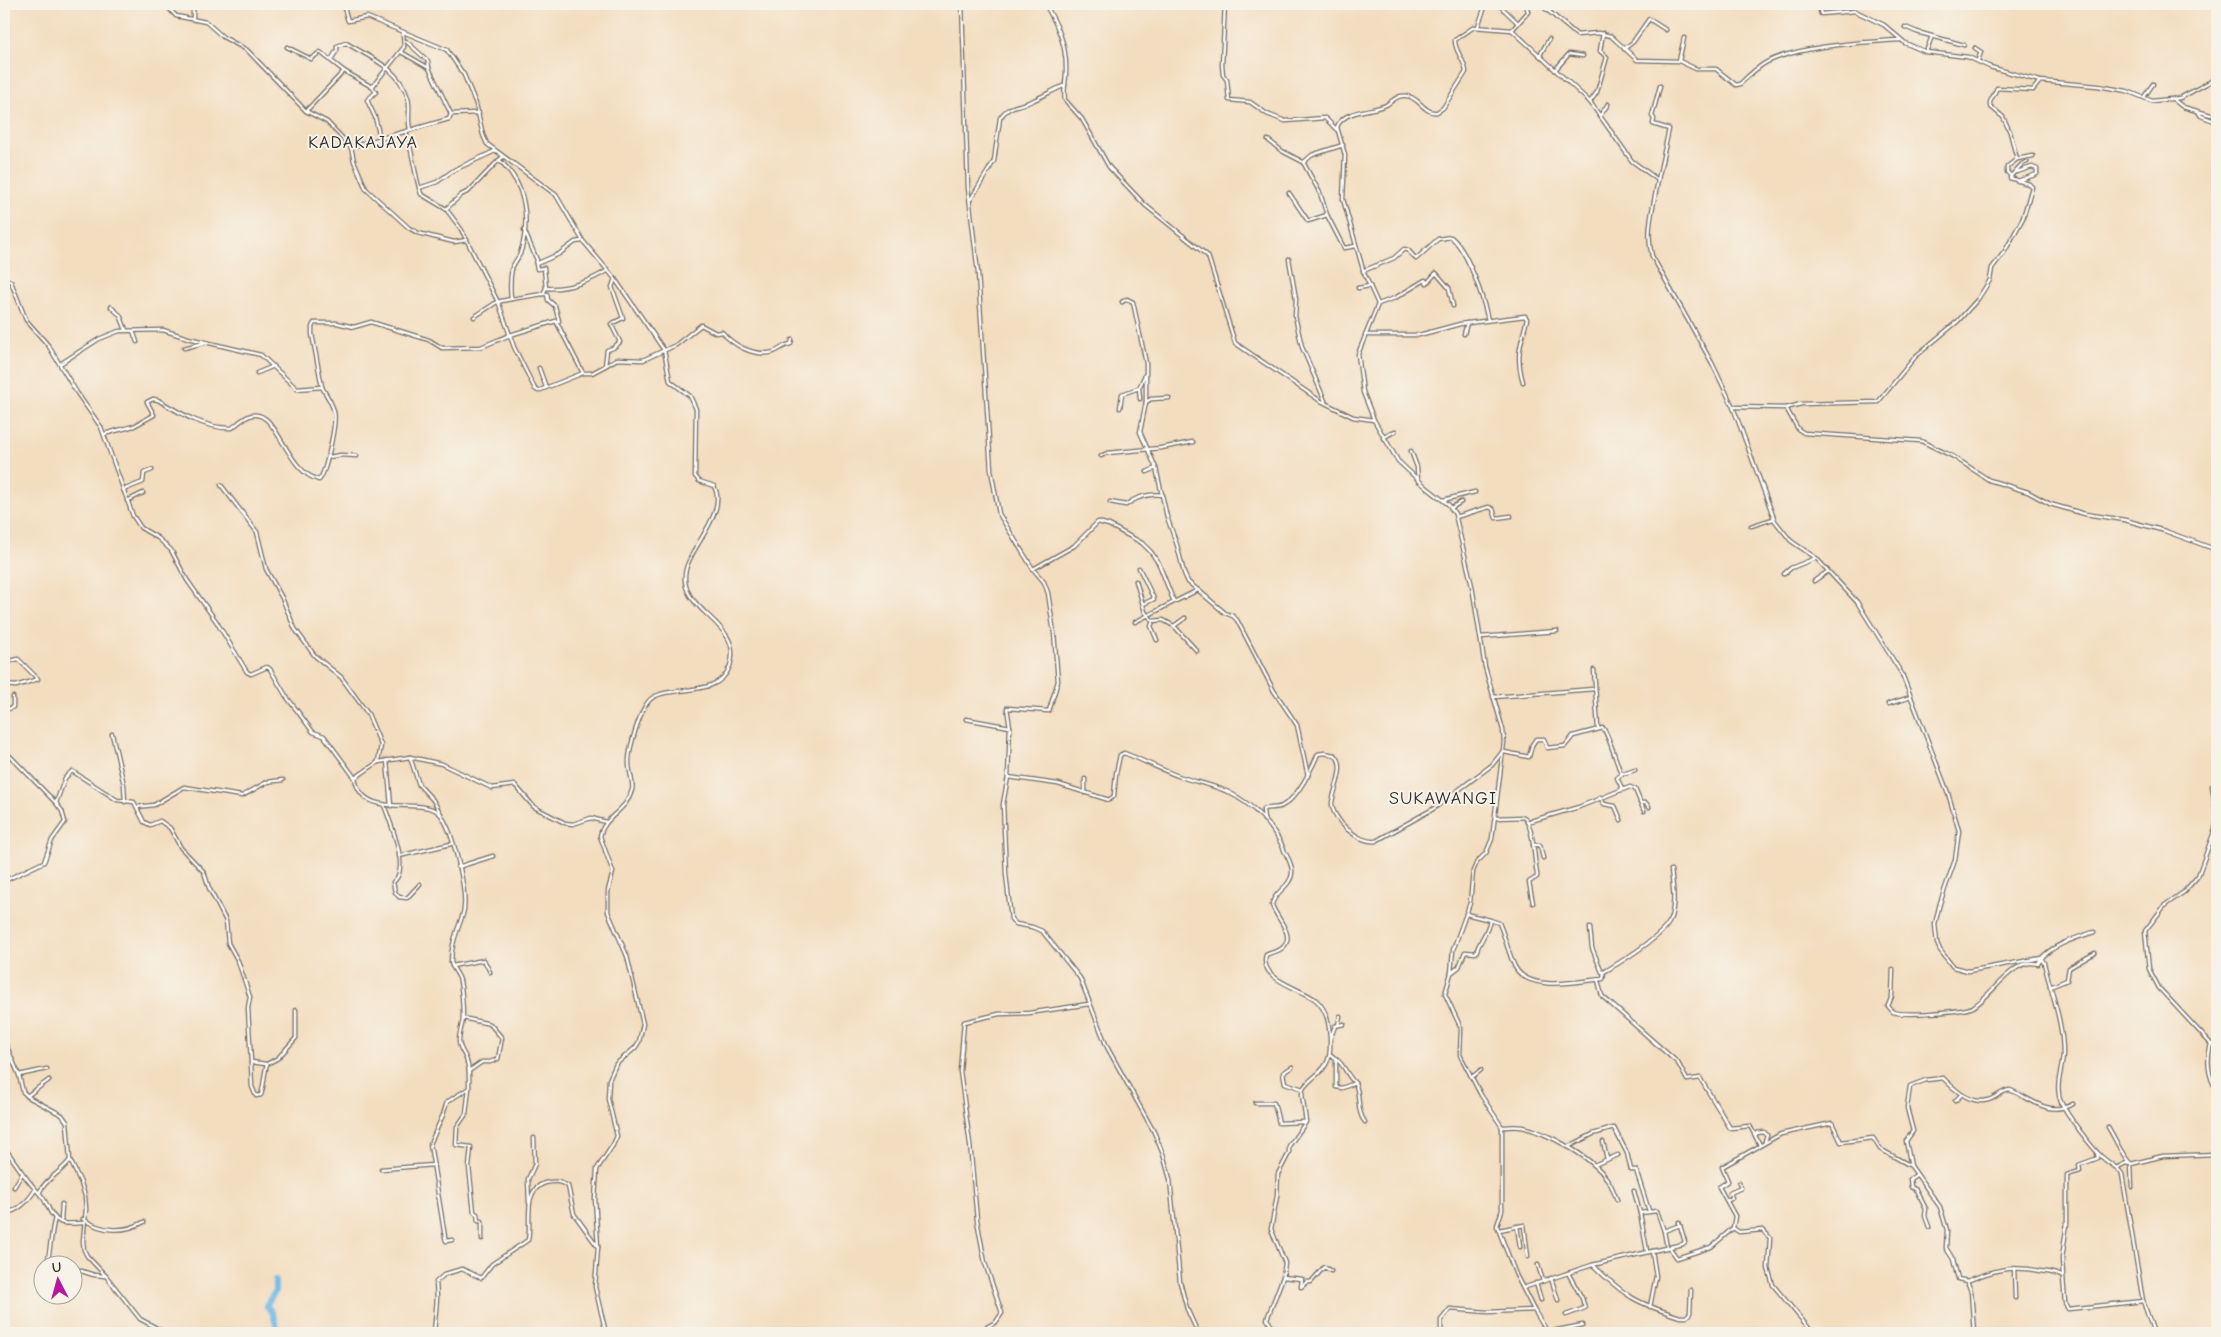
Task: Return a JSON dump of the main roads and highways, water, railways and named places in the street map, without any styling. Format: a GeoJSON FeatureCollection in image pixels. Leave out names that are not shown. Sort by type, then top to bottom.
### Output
{"type":"FeatureCollection","features":[{"type":"Feature","properties":{"kind":"waterway"},"geometry":{"type":"LineString","coordinates":[[275,1280],[275,1292],[266,1305],[272,1312],[279,1333]]}},
{"type":"Feature","properties":{"kind":"district","name":"KADAKAJAYA"},"geometry":{"type":"Point","coordinates":[363,142]}},
{"type":"Feature","properties":{"kind":"district","name":"SUKAWANGI"},"geometry":{"type":"Point","coordinates":[1443,798]}}]}
